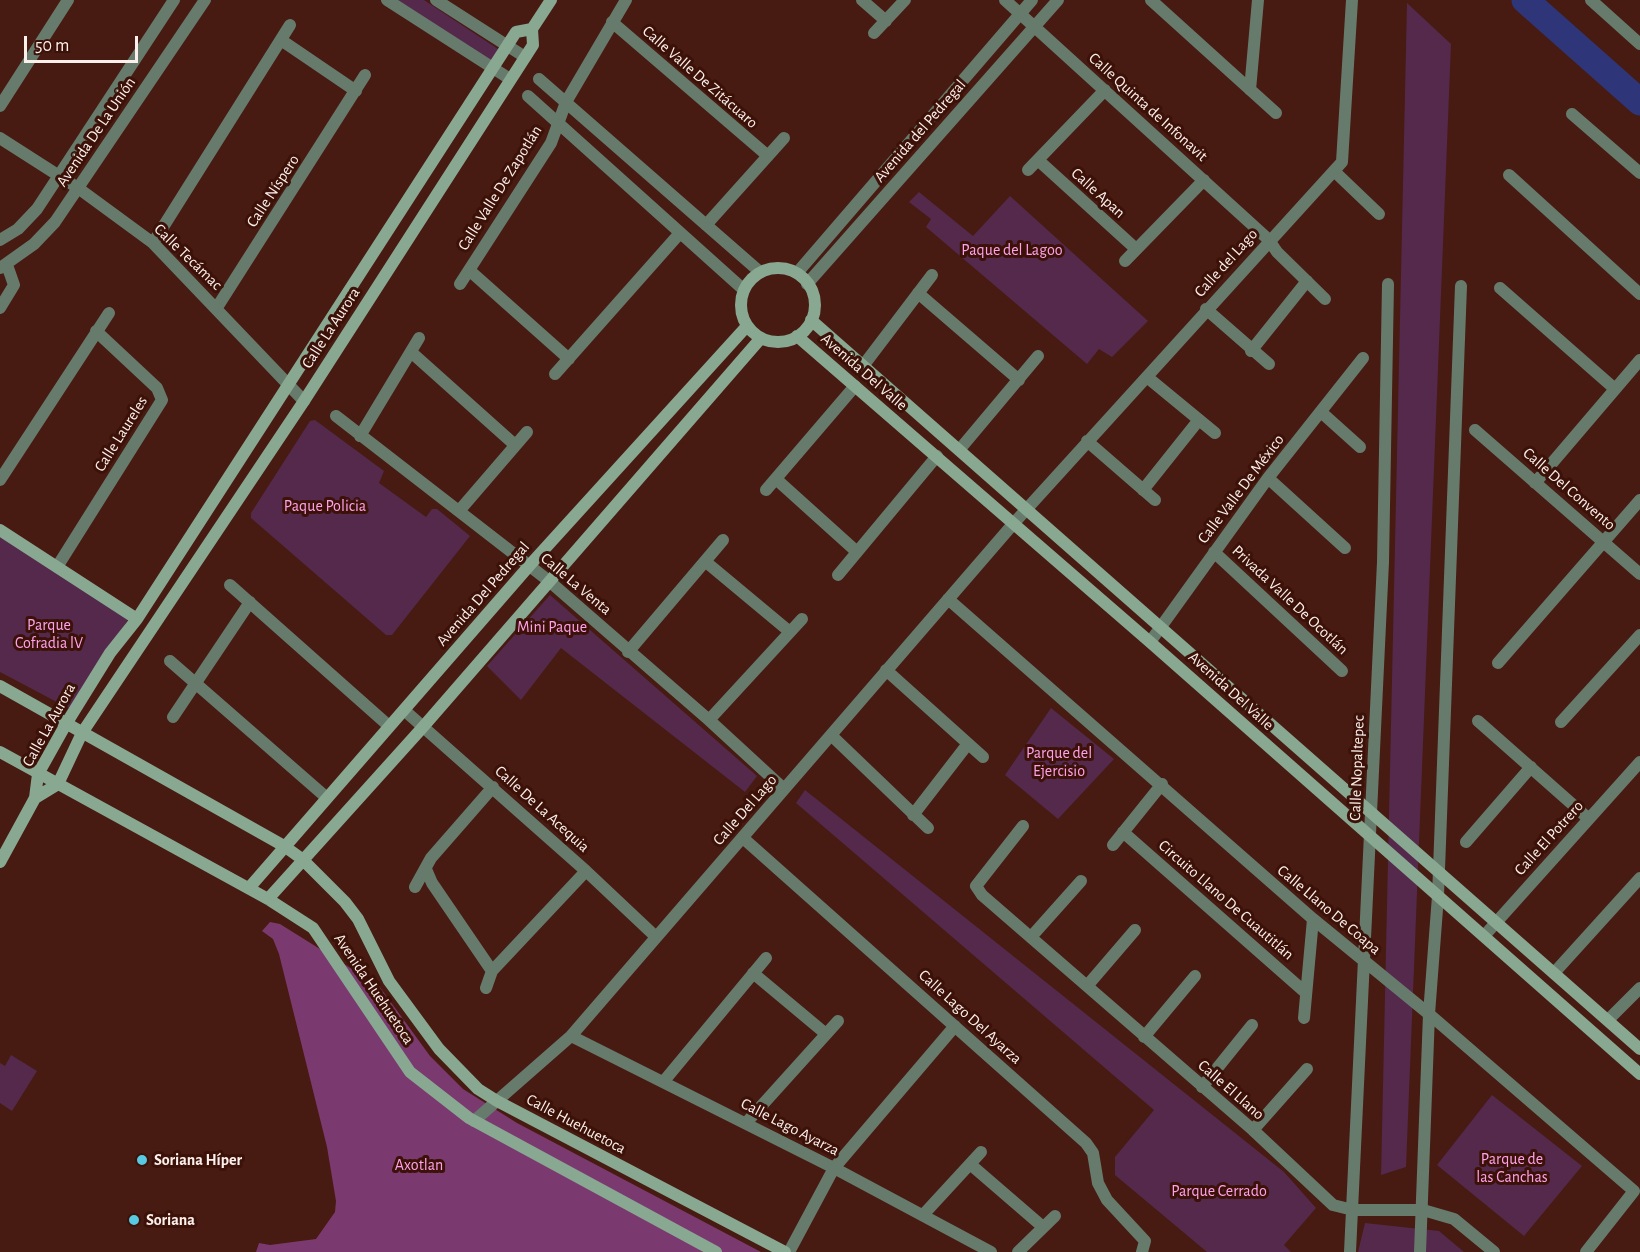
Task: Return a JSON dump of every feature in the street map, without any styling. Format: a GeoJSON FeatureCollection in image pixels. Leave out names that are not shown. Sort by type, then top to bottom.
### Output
{"type":"FeatureCollection","features":[{"type":"Feature","properties":{"kind":"street"},"geometry":{"type":"LineString","coordinates":[[0,106],[68,0]]}},
{"type":"Feature","properties":{"kind":"street","name":"Avenida De La Unión"},"geometry":{"type":"LineString","coordinates":[[0,240],[18,229],[37,209],[174,0]]}},
{"type":"Feature","properties":{"kind":"street","name":"Avenida De La Unión"},"geometry":{"type":"LineString","coordinates":[[4,267],[34,244],[55,222],[205,0]]}},
{"type":"Feature","properties":{"kind":"street"},"geometry":{"type":"LineString","coordinates":[[387,0],[510,79]]}},
{"type":"Feature","properties":{"kind":"street"},"geometry":{"type":"LineString","coordinates":[[436,0],[525,57]]}},
{"type":"Feature","properties":{"kind":"street"},"geometry":{"type":"LineString","coordinates":[[507,46],[516,32],[532,29],[551,0]]}},
{"type":"Feature","properties":{"kind":"street"},"geometry":{"type":"LineString","coordinates":[[559,123],[566,102],[626,0]]}},
{"type":"Feature","properties":{"kind":"street"},"geometry":{"type":"LineString","coordinates":[[862,0],[886,21]]}},
{"type":"Feature","properties":{"kind":"street"},"geometry":{"type":"LineString","coordinates":[[874,33],[905,0]]}},
{"type":"Feature","properties":{"kind":"street","name":"Calle Quinta de Infonavit"},"geometry":{"type":"LineString","coordinates":[[1005,0],[1269,240],[1277,252],[1325,299]]}},
{"type":"Feature","properties":{"kind":"street","name":"Avenida del Pedregal"},"geometry":{"type":"LineString","coordinates":[[797,273],[1032,0]]}},
{"type":"Feature","properties":{"kind":"street","name":"Avenida del Pedregal"},"geometry":{"type":"LineString","coordinates":[[807,284],[1058,0]]}},
{"type":"Feature","properties":{"kind":"street"},"geometry":{"type":"LineString","coordinates":[[1151,0],[1276,113]]}},
{"type":"Feature","properties":{"kind":"street"},"geometry":{"type":"LineString","coordinates":[[1250,90],[1258,0]]}},
{"type":"Feature","properties":{"kind":"street","name":"Calle del Lago"},"geometry":{"type":"LineString","coordinates":[[1027,508],[1342,162],[1352,0]]}},
{"type":"Feature","properties":{"kind":"street"},"geometry":{"type":"LineString","coordinates":[[1591,0],[1640,44]]}},
{"type":"Feature","properties":{"kind":"street","name":"Calle Valle De Zitácuaro"},"geometry":{"type":"LineString","coordinates":[[612,22],[768,156]]}},
{"type":"Feature","properties":{"kind":"street"},"geometry":{"type":"LineString","coordinates":[[153,243],[290,25]]}},
{"type":"Feature","properties":{"kind":"street","name":"Calle La Aurora"},"geometry":{"type":"LineString","coordinates":[[35,798],[58,784],[82,733],[304,401],[533,45],[532,29]]}},
{"type":"Feature","properties":{"kind":"street"},"geometry":{"type":"LineString","coordinates":[[281,40],[356,91]]}},
{"type":"Feature","properties":{"kind":"street","name":"Calle La Aurora"},"geometry":{"type":"LineString","coordinates":[[35,798],[38,774],[110,653],[136,619],[507,46]]}},
{"type":"Feature","properties":{"kind":"street","name":"Calle Níspero"},"geometry":{"type":"LineString","coordinates":[[216,309],[365,75]]}},
{"type":"Feature","properties":{"kind":"street"},"geometry":{"type":"LineString","coordinates":[[539,79],[760,272]]}},
{"type":"Feature","properties":{"kind":"street"},"geometry":{"type":"LineString","coordinates":[[1028,170],[1105,90]]}},
{"type":"Feature","properties":{"kind":"street"},"geometry":{"type":"LineString","coordinates":[[528,96],[744,290]]}},
{"type":"Feature","properties":{"kind":"street"},"geometry":{"type":"LineString","coordinates":[[1572,114],[1640,173]]}},
{"type":"Feature","properties":{"kind":"street","name":"Calle Valle De Zapotlán"},"geometry":{"type":"LineString","coordinates":[[460,284],[551,143],[559,123]]}},
{"type":"Feature","properties":{"kind":"street","name":"Calle Tecámac"},"geometry":{"type":"LineString","coordinates":[[0,138],[78,188],[153,243],[304,401]]}},
{"type":"Feature","properties":{"kind":"street"},"geometry":{"type":"LineString","coordinates":[[706,225],[784,138]]}},
{"type":"Feature","properties":{"kind":"street","name":"Calle Apan"},"geometry":{"type":"LineString","coordinates":[[1038,160],[1136,249]]}},
{"type":"Feature","properties":{"kind":"street"},"geometry":{"type":"LineString","coordinates":[[1334,171],[1379,214]]}},
{"type":"Feature","properties":{"kind":"street"},"geometry":{"type":"LineString","coordinates":[[1509,175],[1640,294]]}},
{"type":"Feature","properties":{"kind":"street"},"geometry":{"type":"LineString","coordinates":[[1125,261],[1204,180]]}},
{"type":"Feature","properties":{"kind":"street"},"geometry":{"type":"LineString","coordinates":[[555,374],[680,233]]}},
{"type":"Feature","properties":{"kind":"street"},"geometry":{"type":"LineString","coordinates":[[0,308],[14,285],[4,267]]}},
{"type":"Feature","properties":{"kind":"street"},"geometry":{"type":"LineString","coordinates":[[778,268],[797,273],[807,284],[815,303],[812,320],[797,336],[780,342],[761,338],[747,326],[741,302],[744,290],[760,272],[778,268]]}},
{"type":"Feature","properties":{"kind":"street","name":"Calle Valle De Zapotlán"},"geometry":{"type":"LineString","coordinates":[[469,270],[569,359]]}},
{"type":"Feature","properties":{"kind":"street"},"geometry":{"type":"LineString","coordinates":[[862,366],[932,274]]}},
{"type":"Feature","properties":{"kind":"street"},"geometry":{"type":"LineString","coordinates":[[1251,351],[1307,281]]}},
{"type":"Feature","properties":{"kind":"street","name":"Calle Nopaltepec"},"geometry":{"type":"LineString","coordinates":[[1350,1252],[1383,562],[1388,284]]}},
{"type":"Feature","properties":{"kind":"street"},"geometry":{"type":"LineString","coordinates":[[1420,1252],[1429,1014],[1438,896],[1461,286]]}},
{"type":"Feature","properties":{"kind":"street"},"geometry":{"type":"LineString","coordinates":[[1500,288],[1615,389]]}},
{"type":"Feature","properties":{"kind":"street"},"geometry":{"type":"LineString","coordinates":[[918,293],[1019,380]]}},
{"type":"Feature","properties":{"kind":"street"},"geometry":{"type":"LineString","coordinates":[[1206,309],[1251,351],[1269,364]]}},
{"type":"Feature","properties":{"kind":"street"},"geometry":{"type":"LineString","coordinates":[[0,480],[110,313]]}},
{"type":"Feature","properties":{"kind":"street","name":"Avenida Del Valle"},"geometry":{"type":"LineString","coordinates":[[812,320],[1640,1049]]}},
{"type":"Feature","properties":{"kind":"street","name":"Avenida Del Pedregal"},"geometry":{"type":"LineString","coordinates":[[249,888],[529,566],[747,326]]}},
{"type":"Feature","properties":{"kind":"street","name":"Calle Laureles"},"geometry":{"type":"LineString","coordinates":[[57,567],[162,400],[157,388],[96,331]]}},
{"type":"Feature","properties":{"kind":"street","name":"Avenida Del Valle"},"geometry":{"type":"LineString","coordinates":[[797,336],[1150,642],[1640,1074]]}},
{"type":"Feature","properties":{"kind":"street"},"geometry":{"type":"LineString","coordinates":[[360,436],[419,338]]}},
{"type":"Feature","properties":{"kind":"street"},"geometry":{"type":"LineString","coordinates":[[268,899],[423,727],[761,338]]}},
{"type":"Feature","properties":{"kind":"street"},"geometry":{"type":"LineString","coordinates":[[411,352],[515,445]]}},
{"type":"Feature","properties":{"kind":"street"},"geometry":{"type":"LineString","coordinates":[[960,449],[1038,356]]}},
{"type":"Feature","properties":{"kind":"street","name":"Calle Valle De México"},"geometry":{"type":"LineString","coordinates":[[1150,642],[1268,478],[1363,358]]}},
{"type":"Feature","properties":{"kind":"street"},"geometry":{"type":"LineString","coordinates":[[1535,483],[1640,360]]}},
{"type":"Feature","properties":{"kind":"street"},"geometry":{"type":"LineString","coordinates":[[1147,377],[1215,433]]}},
{"type":"Feature","properties":{"kind":"street"},"geometry":{"type":"LineString","coordinates":[[766,490],[855,386]]}},
{"type":"Feature","properties":{"kind":"street"},"geometry":{"type":"LineString","coordinates":[[1321,412],[1360,447]]}},
{"type":"Feature","properties":{"kind":"street","name":"Calle La Venta"},"geometry":{"type":"LineString","coordinates":[[336,416],[549,581],[709,720],[784,789]]}},
{"type":"Feature","properties":{"kind":"street"},"geometry":{"type":"LineString","coordinates":[[1143,490],[1198,420]]}},
{"type":"Feature","properties":{"kind":"street","name":"Calle Del Convento"},"geometry":{"type":"LineString","coordinates":[[1475,430],[1640,574]]}},
{"type":"Feature","properties":{"kind":"street"},"geometry":{"type":"LineString","coordinates":[[459,511],[527,432]]}},
{"type":"Feature","properties":{"kind":"street"},"geometry":{"type":"LineString","coordinates":[[1087,441],[1155,501]]}},
{"type":"Feature","properties":{"kind":"street"},"geometry":{"type":"LineString","coordinates":[[838,575],[937,456]]}},
{"type":"Feature","properties":{"kind":"street"},"geometry":{"type":"LineString","coordinates":[[1268,478],[1345,548]]}},
{"type":"Feature","properties":{"kind":"street"},"geometry":{"type":"LineString","coordinates":[[776,479],[857,552]]}},
{"type":"Feature","properties":{"kind":"street"},"geometry":{"type":"LineString","coordinates":[[1498,663],[1640,500]]}},
{"type":"Feature","properties":{"kind":"street","name":"Calle Del Lago"},"geometry":{"type":"LineString","coordinates":[[474,1121],[571,1036],[1027,508]]}},
{"type":"Feature","properties":{"kind":"street"},"geometry":{"type":"LineString","coordinates":[[0,530],[136,619]]}},
{"type":"Feature","properties":{"kind":"street"},"geometry":{"type":"LineString","coordinates":[[628,652],[723,540]]}},
{"type":"Feature","properties":{"kind":"street","name":"Privada Valle De Ocotlán"},"geometry":{"type":"LineString","coordinates":[[1214,552],[1342,671]]}},
{"type":"Feature","properties":{"kind":"street"},"geometry":{"type":"LineString","coordinates":[[706,562],[790,632]]}},
{"type":"Feature","properties":{"kind":"street"},"geometry":{"type":"LineString","coordinates":[[230,585],[389,726]]}},
{"type":"Feature","properties":{"kind":"street","name":"Calle Llano De Coapa"},"geometry":{"type":"LineString","coordinates":[[948,599],[1162,784],[1313,919],[1429,1014],[1634,1191],[1586,1252]]}},
{"type":"Feature","properties":{"kind":"street"},"geometry":{"type":"LineString","coordinates":[[173,717],[250,602]]}},
{"type":"Feature","properties":{"kind":"street"},"geometry":{"type":"LineString","coordinates":[[709,720],[802,619]]}},
{"type":"Feature","properties":{"kind":"street"},"geometry":{"type":"LineString","coordinates":[[1562,722],[1640,635]]}},
{"type":"Feature","properties":{"kind":"street"},"geometry":{"type":"LineString","coordinates":[[170,661],[327,798]]}},
{"type":"Feature","properties":{"kind":"street"},"geometry":{"type":"LineString","coordinates":[[886,670],[983,757]]}},
{"type":"Feature","properties":{"kind":"street","name":"Avenida Huehuetoca"},"geometry":{"type":"LineString","coordinates":[[0,686],[284,846],[302,859],[358,919],[389,981]]}},
{"type":"Feature","properties":{"kind":"street","name":"Calle De La Acequia"},"geometry":{"type":"LineString","coordinates":[[405,710],[586,870],[655,936]]}},
{"type":"Feature","properties":{"kind":"street"},"geometry":{"type":"LineString","coordinates":[[1478,721],[1589,819]]}},
{"type":"Feature","properties":{"kind":"street"},"geometry":{"type":"LineString","coordinates":[[832,736],[928,828]]}},
{"type":"Feature","properties":{"kind":"street"},"geometry":{"type":"LineString","coordinates":[[913,815],[967,744]]}},
{"type":"Feature","properties":{"kind":"street","name":"Avenida Huehuetoca"},"geometry":{"type":"LineString","coordinates":[[0,752],[249,888],[313,928],[410,1072],[474,1121],[716,1252]]}},
{"type":"Feature","properties":{"kind":"street","name":"Calle El Potrero"},"geometry":{"type":"LineString","coordinates":[[1484,936],[1640,762]]}},
{"type":"Feature","properties":{"kind":"street"},"geometry":{"type":"LineString","coordinates":[[1466,842],[1531,767]]}},
{"type":"Feature","properties":{"kind":"street"},"geometry":{"type":"LineString","coordinates":[[1113,845],[1162,784]]}},
{"type":"Feature","properties":{"kind":"street"},"geometry":{"type":"LineString","coordinates":[[415,887],[431,858],[493,787]]}},
{"type":"Feature","properties":{"kind":"street"},"geometry":{"type":"LineString","coordinates":[[0,862],[35,798]]}},
{"type":"Feature","properties":{"kind":"street","name":"Calle El Llano"},"geometry":{"type":"LineString","coordinates":[[1023,826],[976,886],[982,895],[1253,1130],[1333,1205],[1353,1210],[1423,1210],[1454,1219],[1494,1252]]}},
{"type":"Feature","properties":{"kind":"street","name":"Circuito Llano De Cuautitlán"},"geometry":{"type":"LineString","coordinates":[[1123,832],[1306,993]]}},
{"type":"Feature","properties":{"kind":"street","name":"Calle Lago Del Ayarza"},"geometry":{"type":"LineString","coordinates":[[743,838],[1086,1143],[1093,1153],[1098,1183],[1107,1200],[1144,1246]]}},
{"type":"Feature","properties":{"kind":"street"},"geometry":{"type":"LineString","coordinates":[[426,869],[432,883],[492,971]]}},
{"type":"Feature","properties":{"kind":"street"},"geometry":{"type":"LineString","coordinates":[[486,988],[492,971],[586,870]]}},
{"type":"Feature","properties":{"kind":"street"},"geometry":{"type":"LineString","coordinates":[[1554,973],[1640,878]]}},
{"type":"Feature","properties":{"kind":"street"},"geometry":{"type":"LineString","coordinates":[[1031,937],[1081,881]]}},
{"type":"Feature","properties":{"kind":"street","name":"Circuito Llano De Cuautitlán"},"geometry":{"type":"LineString","coordinates":[[1304,1018],[1313,919]]}},
{"type":"Feature","properties":{"kind":"street"},"geometry":{"type":"LineString","coordinates":[[1086,986],[1135,930]]}},
{"type":"Feature","properties":{"kind":"street"},"geometry":{"type":"LineString","coordinates":[[664,1081],[766,958]]}},
{"type":"Feature","properties":{"kind":"street"},"geometry":{"type":"LineString","coordinates":[[753,973],[826,1034]]}},
{"type":"Feature","properties":{"kind":"street"},"geometry":{"type":"LineString","coordinates":[[1144,1036],[1195,976]]}},
{"type":"Feature","properties":{"kind":"street","name":"Calle Huehuetoca"},"geometry":{"type":"LineString","coordinates":[[389,981],[452,1063],[478,1089],[496,1101],[787,1252]]}},
{"type":"Feature","properties":{"kind":"street"},"geometry":{"type":"LineString","coordinates":[[1608,1020],[1640,988]]}},
{"type":"Feature","properties":{"kind":"street"},"geometry":{"type":"LineString","coordinates":[[746,1123],[838,1021]]}},
{"type":"Feature","properties":{"kind":"street"},"geometry":{"type":"LineString","coordinates":[[787,1252],[834,1168],[956,1026]]}},
{"type":"Feature","properties":{"kind":"street"},"geometry":{"type":"LineString","coordinates":[[1202,1087],[1252,1026]]}},
{"type":"Feature","properties":{"kind":"street","name":"Calle Lago Ayarza"},"geometry":{"type":"LineString","coordinates":[[571,1036],[834,1168],[991,1252]]}},
{"type":"Feature","properties":{"kind":"street"},"geometry":{"type":"LineString","coordinates":[[1253,1130],[1307,1069]]}},
{"type":"Feature","properties":{"kind":"street"},"geometry":{"type":"LineString","coordinates":[[923,1215],[981,1152]]}},
{"type":"Feature","properties":{"kind":"street"},"geometry":{"type":"LineString","coordinates":[[970,1164],[1043,1227]]}},
{"type":"Feature","properties":{"kind":"street"},"geometry":{"type":"LineString","coordinates":[[1018,1252],[1055,1216]]}},
{"type":"Feature","properties":{"kind":"green space"},"geometry":{"type":"Polygon","coordinates":[[[395,0],[424,0],[498,49],[493,64],[395,0]]]}},
{"type":"Feature","properties":{"kind":"green space"},"geometry":{"type":"Polygon","coordinates":[[[1407,3],[1451,44],[1406,1167],[1381,1175],[1407,3]]]}},
{"type":"Feature","properties":{"kind":"green space","name":"Paque del Lagoo"},"geometry":{"type":"Polygon","coordinates":[[[919,192],[973,236],[1010,196],[1148,321],[1112,357],[1099,349],[1087,364],[926,227],[931,219],[909,202],[919,192]]]}},
{"type":"Feature","properties":{"kind":"green space","name":"Paque Policia"},"geometry":{"type":"Polygon","coordinates":[[[315,420],[384,471],[379,483],[426,517],[432,509],[437,509],[470,536],[392,635],[386,635],[251,518],[251,513],[310,421],[315,420]]]}},
{"type":"Feature","properties":{"kind":"green space","name":"Parque Cofradia lV"},"geometry":{"type":"Polygon","coordinates":[[[0,537],[129,618],[70,709],[0,672],[0,537]]]}},
{"type":"Feature","properties":{"kind":"green space","name":"Mini Paque"},"geometry":{"type":"Polygon","coordinates":[[[550,595],[757,776],[745,792],[561,648],[521,700],[487,666],[550,595]]]}},
{"type":"Feature","properties":{"kind":"green space","name":"Parque del Ejercisio"},"geometry":{"type":"Polygon","coordinates":[[[1051,708],[1114,759],[1058,819],[1005,775],[1051,708]]]}},
{"type":"Feature","properties":{"kind":"green space","name":"Parque Cerrado"},"geometry":{"type":"Polygon","coordinates":[[[805,790],[1284,1172],[1316,1208],[1284,1245],[1291,1252],[1207,1252],[1115,1175],[1115,1157],[1154,1110],[796,803],[805,790]]]}},
{"type":"Feature","properties":{"kind":"green space","name":"Axotlan"},"geometry":{"type":"Polygon","coordinates":[[[270,922],[280,924],[379,986],[430,1056],[463,1089],[517,1123],[761,1252],[256,1252],[259,1243],[270,1245],[316,1239],[335,1212],[336,1201],[327,1147],[279,954],[273,939],[262,931],[270,922]]]}},
{"type":"Feature","properties":{"kind":"green space"},"geometry":{"type":"Polygon","coordinates":[[[11,1055],[37,1071],[12,1111],[0,1103],[0,1063],[5,1066],[11,1055]]]}},
{"type":"Feature","properties":{"kind":"green space","name":"Parque de las Canchas"},"geometry":{"type":"Polygon","coordinates":[[[1492,1095],[1582,1166],[1524,1236],[1437,1165],[1492,1095]]]}},
{"type":"Feature","properties":{"kind":"green space"},"geometry":{"type":"Polygon","coordinates":[[[1365,1223],[1439,1231],[1464,1252],[1358,1252],[1365,1223]]]}},
{"type":"Feature","properties":{"kind":"waterway"},"geometry":{"type":"LineString","coordinates":[[1525,0],[1640,102]]}},
{"type":"Feature","properties":{"kind":"place","name":"Soriana Híper"},"geometry":{"type":"Point","coordinates":[142,1160]}},
{"type":"Feature","properties":{"kind":"place","name":"Soriana"},"geometry":{"type":"Point","coordinates":[134,1220]}}]}
